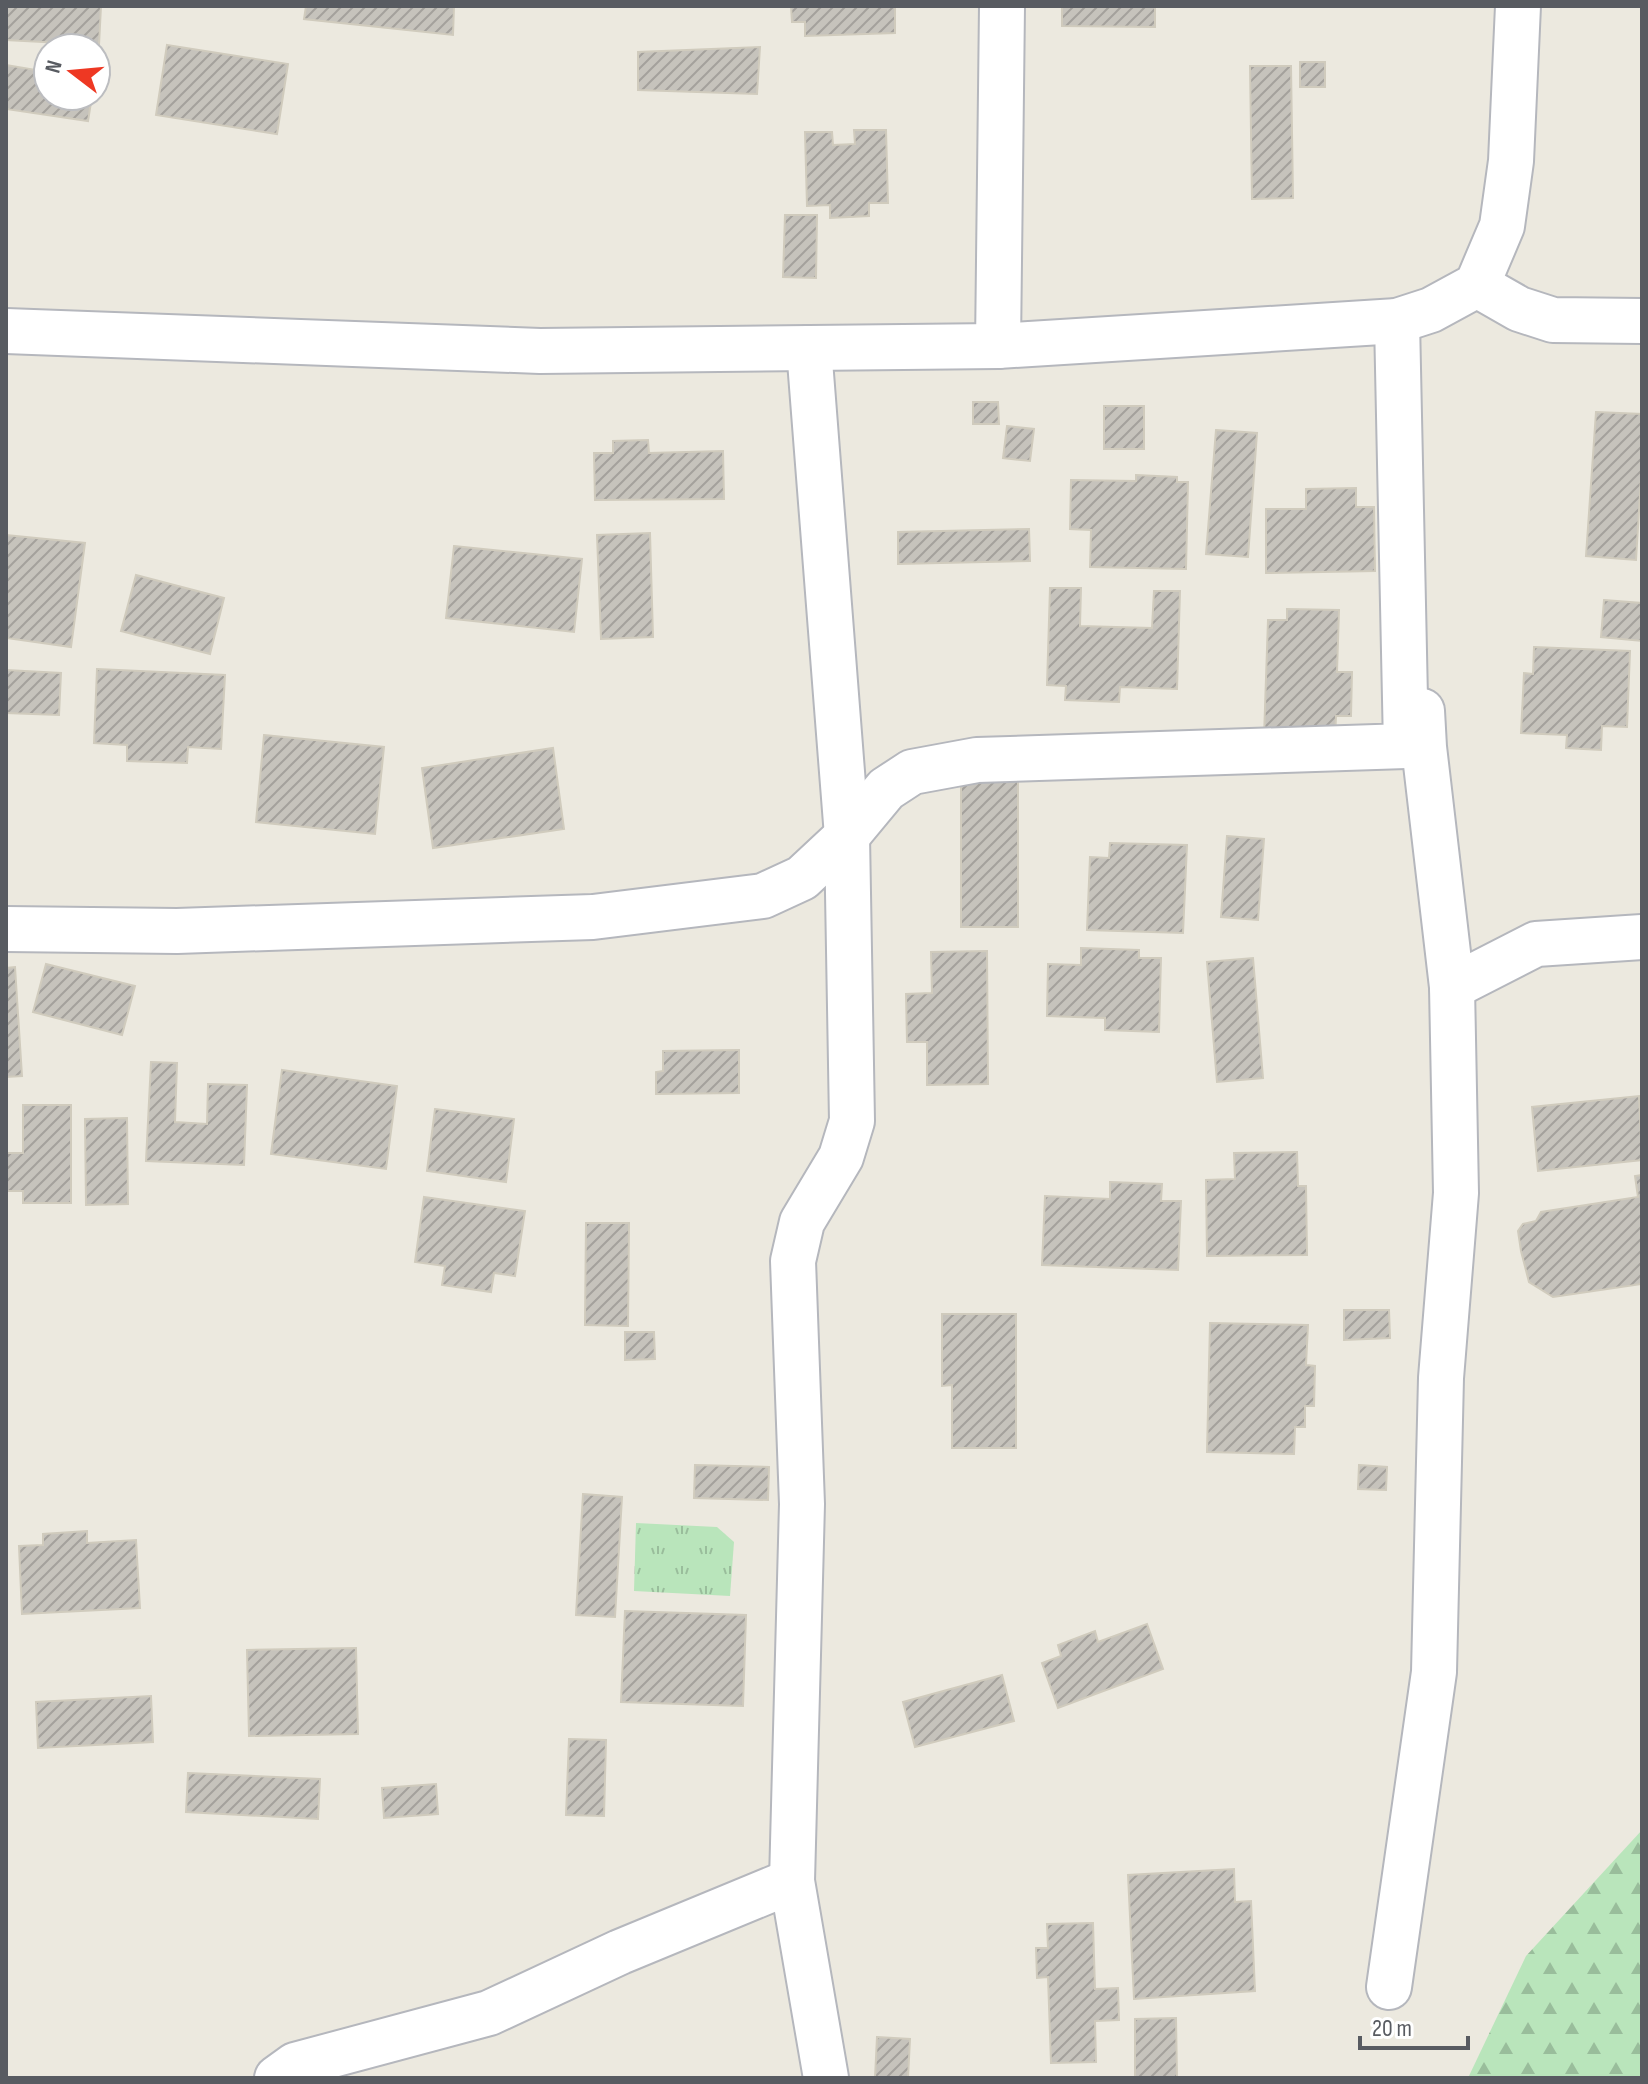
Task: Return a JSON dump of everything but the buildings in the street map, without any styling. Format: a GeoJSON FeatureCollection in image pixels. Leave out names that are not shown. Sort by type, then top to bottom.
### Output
{"type":"FeatureCollection","features":[{"type":"Feature","properties":{"kind":"street"},"geometry":{"type":"LineString","coordinates":[[998,346],[1002,6]]}},
{"type":"Feature","properties":{"kind":"street"},"geometry":{"type":"LineString","coordinates":[[6,331],[540,351],[998,346],[1397,321],[1431,310],[1477,285],[1502,226],[1511,161],[1518,6]]}},
{"type":"Feature","properties":{"kind":"street"},"geometry":{"type":"LineString","coordinates":[[1477,285],[1519,309],[1553,320],[1642,321]]}},
{"type":"Feature","properties":{"kind":"street"},"geometry":{"type":"LineString","coordinates":[[6,929],[177,931],[593,917],[763,896],[802,878],[847,836],[886,789],[912,772],[977,760],[1406,746],[1397,321]]}},
{"type":"Feature","properties":{"kind":"street"},"geometry":{"type":"LineString","coordinates":[[1389,1987],[1434,1672],[1441,1378],[1456,1193],[1452,987],[1424,747],[1397,321]]}},
{"type":"Feature","properties":{"kind":"street"},"geometry":{"type":"LineString","coordinates":[[809,348],[847,836],[852,1121],[841,1157],[802,1222],[793,1261],[802,1504],[792,1881],[826,2078]]}},
{"type":"Feature","properties":{"kind":"street"},"geometry":{"type":"LineString","coordinates":[[1452,987],[1536,944],[1642,937]]}},
{"type":"Feature","properties":{"kind":"street"},"geometry":{"type":"LineString","coordinates":[[277,2078],[295,2065],[489,2013],[620,1952],[792,1881]]}},
{"type":"Feature","properties":{"kind":"green space"},"geometry":{"type":"Polygon","coordinates":[[[636,1523],[717,1527],[734,1542],[730,1596],[634,1591],[636,1523]]]}},
{"type":"Feature","properties":{"kind":"green space"},"geometry":{"type":"Polygon","coordinates":[[[1642,1830],[1642,2078],[1468,2078],[1526,1956],[1642,1830]]]}}]}
